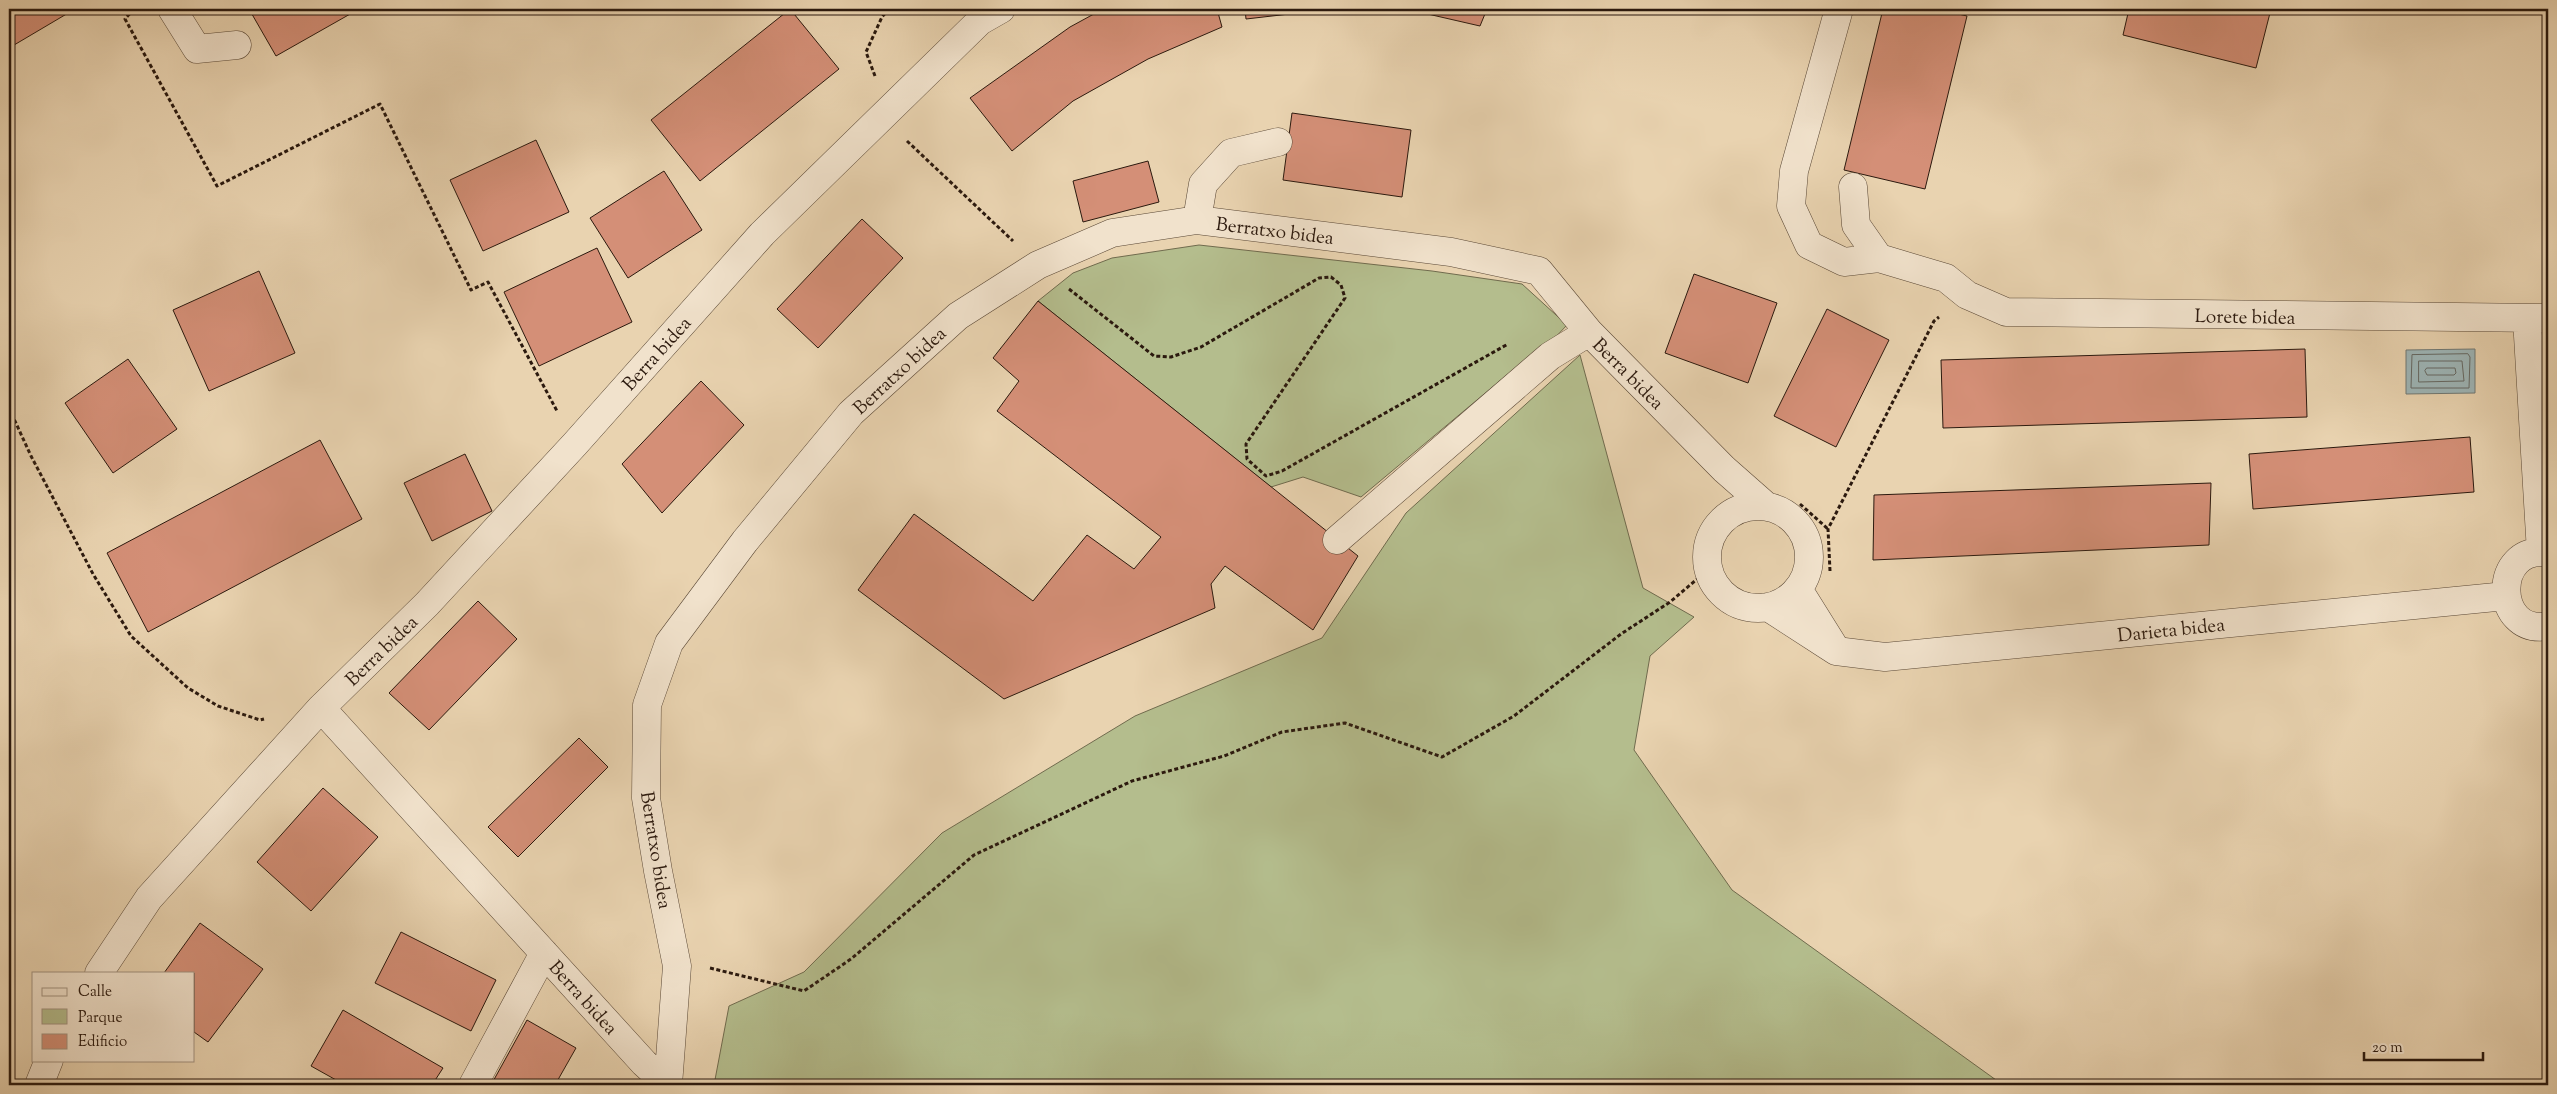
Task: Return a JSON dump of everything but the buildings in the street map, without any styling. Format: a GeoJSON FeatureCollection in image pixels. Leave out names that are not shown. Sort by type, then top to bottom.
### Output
{"type":"FeatureCollection","features":[{"type":"Feature","properties":{"kind":"street"},"geometry":{"type":"LineString","coordinates":[[172,9],[197,49],[237,45]]}},
{"type":"Feature","properties":{"kind":"street","name":"Berra bidea"},"geometry":{"type":"LineString","coordinates":[[100,972],[149,898],[321,708],[427,604],[575,444],[762,234],[980,21],[1001,9]]}},
{"type":"Feature","properties":{"kind":"street"},"geometry":{"type":"LineString","coordinates":[[1839,9],[1794,171],[1791,206],[1809,245],[1844,262],[1879,258],[1856,225],[1853,187]]}},
{"type":"Feature","properties":{"kind":"street"},"geometry":{"type":"LineString","coordinates":[[1197,220],[1203,184],[1232,153],[1278,142]]}},
{"type":"Feature","properties":{"kind":"street","name":"Berratxo bidea"},"geometry":{"type":"LineString","coordinates":[[677,966],[646,798],[647,704],[670,643],[745,541],[851,414],[958,316],[1038,265],[1112,233],[1197,220],[1451,252],[1539,272]]}},
{"type":"Feature","properties":{"kind":"street","name":"Lorete bidea"},"geometry":{"type":"LineString","coordinates":[[1879,258],[1946,278],[1967,296],[2006,312],[2538,319],[2545,553]]}},
{"type":"Feature","properties":{"kind":"street","name":"Berra bidea"},"geometry":{"type":"LineString","coordinates":[[1539,272],[1589,332],[1724,469],[1753,508]]}},
{"type":"Feature","properties":{"kind":"street"},"geometry":{"type":"LineString","coordinates":[[1337,540],[1550,356],[1589,332]]}},
{"type":"Feature","properties":{"kind":"street"},"geometry":{"type":"LineString","coordinates":[[1753,508],[1783,512],[1796,523],[1806,538],[1809,556],[1807,573],[1798,589],[1785,600],[1768,607],[1750,608],[1734,602],[1719,591],[1709,569],[1707,558],[1710,541],[1718,525],[1732,513],[1753,508]]}},
{"type":"Feature","properties":{"kind":"street"},"geometry":{"type":"LineString","coordinates":[[2545,553],[2528,555],[2510,571],[2505,584],[2506,596],[2511,609],[2520,619],[2532,626],[2548,626]]}},
{"type":"Feature","properties":{"kind":"street"},"geometry":{"type":"LineString","coordinates":[[1798,589],[1836,651]]}},
{"type":"Feature","properties":{"kind":"street","name":"Darieta bidea"},"geometry":{"type":"LineString","coordinates":[[1768,607],[1836,651],[1885,657],[2506,596]]}},
{"type":"Feature","properties":{"kind":"street","name":"Berra bidea"},"geometry":{"type":"LineString","coordinates":[[321,708],[644,1063],[668,1085]]}},
{"type":"Feature","properties":{"kind":"street"},"geometry":{"type":"LineString","coordinates":[[473,1085],[544,953]]}},
{"type":"Feature","properties":{"kind":"street"},"geometry":{"type":"LineString","coordinates":[[668,1085],[677,966]]}},
{"type":"Feature","properties":{"kind":"street"},"geometry":{"type":"LineString","coordinates":[[39,1085],[48,1062]]}},
{"type":"Feature","properties":{"kind":"path"},"geometry":{"type":"LineString","coordinates":[[134,9],[125,19],[217,186],[380,104],[471,290],[488,282],[575,444]]}},
{"type":"Feature","properties":{"kind":"path"},"geometry":{"type":"LineString","coordinates":[[889,9],[882,17],[866,52],[876,77],[859,97],[1038,265],[1154,356],[1171,358],[1201,347],[1318,278],[1332,277],[1341,285],[1345,298],[1246,444],[1246,459],[1266,476],[1282,471],[1514,340],[1536,343],[1550,356]]}},
{"type":"Feature","properties":{"kind":"path"},"geometry":{"type":"LineString","coordinates":[[1830,581],[1828,529],[1934,321],[1967,296]]}},
{"type":"Feature","properties":{"kind":"path"},"geometry":{"type":"LineString","coordinates":[[9,408],[31,456],[93,574],[131,636],[188,688],[218,706],[260,720],[269,718]]}},
{"type":"Feature","properties":{"kind":"path"},"geometry":{"type":"LineString","coordinates":[[677,966],[717,968],[804,991],[851,959],[974,855],[1132,781],[1224,756],[1282,732],[1345,723],[1442,757],[1514,716],[1621,634],[1670,602],[1709,569]]}},
{"type":"Feature","properties":{"kind":"green space"},"geometry":{"type":"Polygon","coordinates":[[[1199,245],[1432,271],[1522,284],[1567,325],[1549,344],[1520,364],[1361,497],[1303,477],[1271,487],[1038,301],[1073,273],[1112,258],[1199,245]]]}},
{"type":"Feature","properties":{"kind":"green space"},"geometry":{"type":"Polygon","coordinates":[[[1580,355],[1643,588],[1694,617],[1650,656],[1634,750],[1732,890],[2003,1085],[714,1085],[729,1006],[804,972],[942,833],[1135,716],[1322,638],[1406,513],[1580,355]]]}},
{"type":"Feature","properties":{"kind":"water"},"geometry":{"type":"Polygon","coordinates":[[[2475,349],[2475,393],[2406,394],[2406,350],[2475,349]]]}}]}
